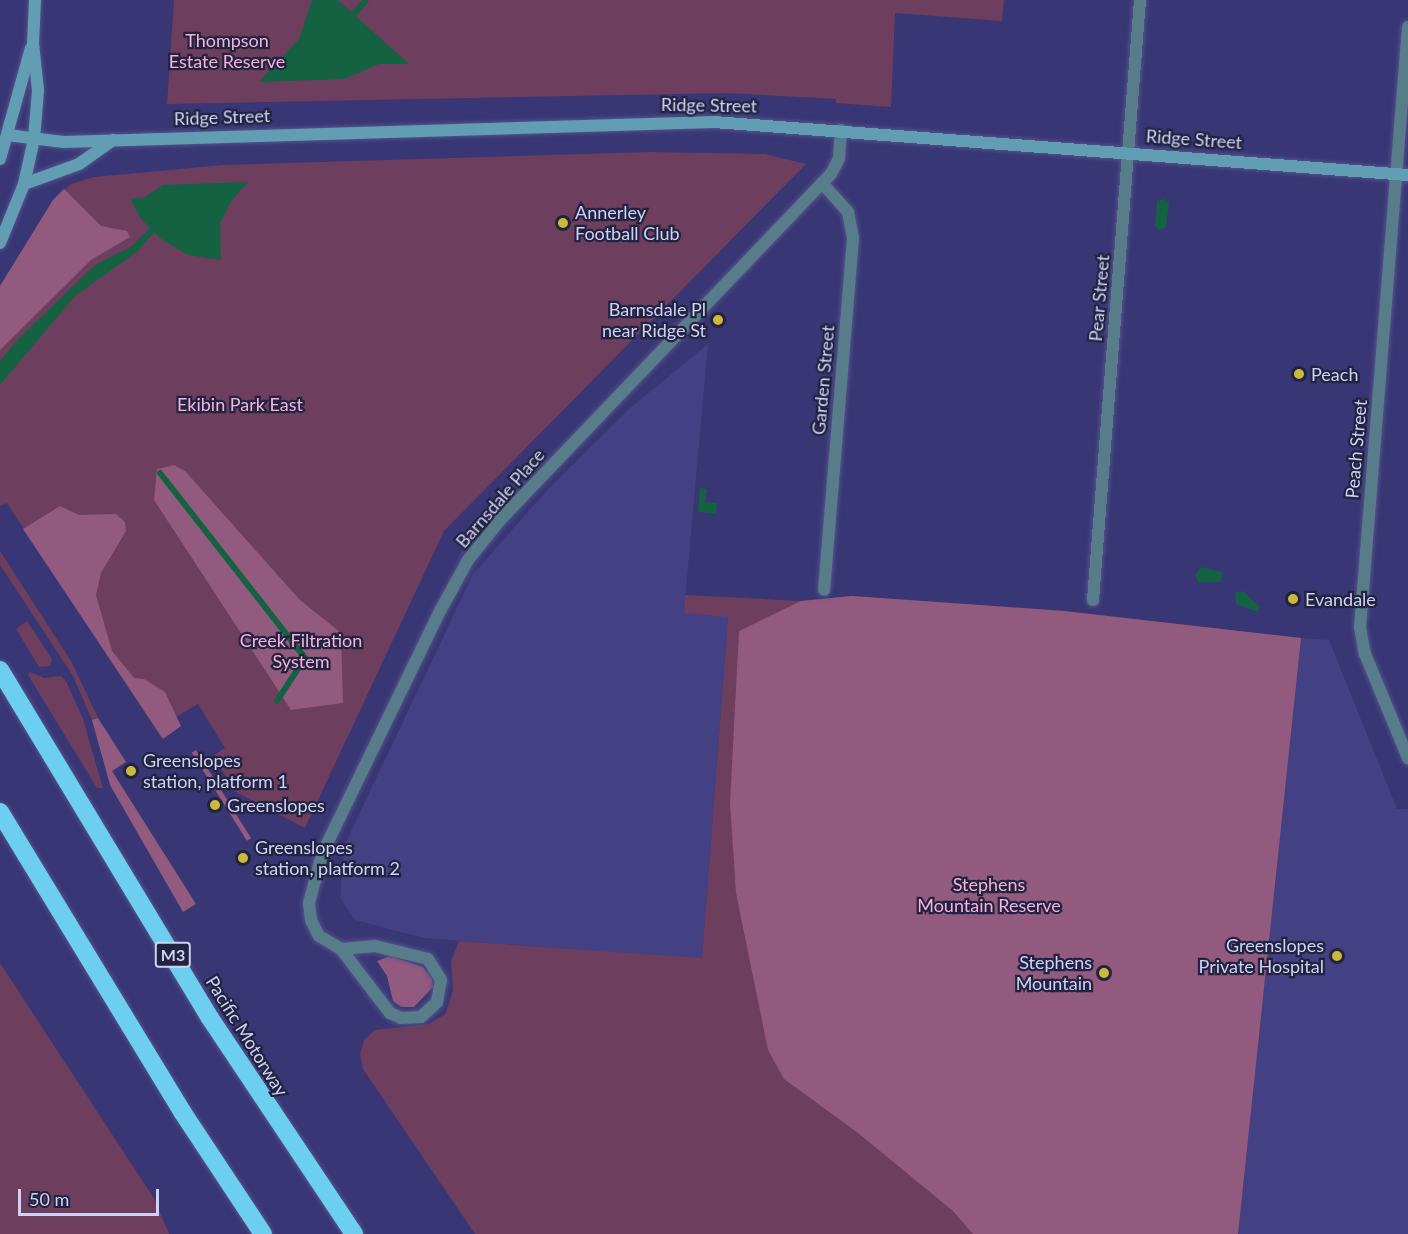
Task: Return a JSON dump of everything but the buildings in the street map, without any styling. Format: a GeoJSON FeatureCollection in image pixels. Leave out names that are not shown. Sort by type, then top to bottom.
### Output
{"type":"FeatureCollection","features":[{"type":"Feature","properties":{"kind":"highway","name":"Pacific Motorway"},"geometry":{"type":"LineString","coordinates":[[0,670],[210,1018],[354,1234]]}},
{"type":"Feature","properties":{"kind":"highway"},"geometry":{"type":"LineString","coordinates":[[0,812],[183,1113],[263,1234]]}},
{"type":"Feature","properties":{"kind":"street"},"geometry":{"type":"LineString","coordinates":[[0,243],[24,184],[34,139],[38,90],[33,44],[35,0]]}},
{"type":"Feature","properties":{"kind":"street","name":"Pear Street"},"geometry":{"type":"LineString","coordinates":[[1093,600],[1140,0]]}},
{"type":"Feature","properties":{"kind":"street","name":"Peach Street"},"geometry":{"type":"LineString","coordinates":[[1408,27],[1403,174],[1360,627],[1365,654],[1408,758]]}},
{"type":"Feature","properties":{"kind":"street"},"geometry":{"type":"LineString","coordinates":[[0,159],[18,85],[33,44]]}},
{"type":"Feature","properties":{"kind":"street","name":"Ridge Street"},"geometry":{"type":"LineString","coordinates":[[7,135],[34,139],[112,140],[673,121],[841,130],[1403,174]]}},
{"type":"Feature","properties":{"kind":"street","name":"Barnsdale Place"},"geometry":{"type":"LineString","coordinates":[[341,949],[390,1013],[401,1018],[421,1017],[437,1002],[441,980],[428,959],[375,946],[341,949],[324,942],[314,929],[309,903],[316,872],[440,611],[468,560],[501,519],[822,183],[837,165],[841,130]]}},
{"type":"Feature","properties":{"kind":"street"},"geometry":{"type":"LineString","coordinates":[[24,184],[79,164],[112,140]]}},
{"type":"Feature","properties":{"kind":"street","name":"Garden Street"},"geometry":{"type":"LineString","coordinates":[[822,183],[848,212],[853,238],[824,590]]}},
{"type":"Feature","properties":{"kind":"shaded area"},"geometry":{"type":"Polygon","coordinates":[[[312,0],[338,0],[409,64],[379,64],[344,79],[259,82],[299,39],[312,0]]]}},
{"type":"Feature","properties":{"kind":"shaded area"},"geometry":{"type":"Polygon","coordinates":[[[248,182],[232,200],[220,223],[221,260],[188,255],[161,239],[141,219],[130,199],[145,197],[163,185],[248,182]]]}},
{"type":"Feature","properties":{"kind":"shaded area"},"geometry":{"type":"Polygon","coordinates":[[[1164,199],[1169,202],[1166,227],[1159,230],[1155,226],[1157,201],[1164,199]]]}},
{"type":"Feature","properties":{"kind":"shaded area"},"geometry":{"type":"Polygon","coordinates":[[[142,236],[147,240],[138,251],[75,296],[0,385],[0,361],[16,341],[95,265],[132,246],[142,236]]]}},
{"type":"Feature","properties":{"kind":"shaded area"},"geometry":{"type":"Polygon","coordinates":[[[708,344],[684,612],[728,616],[702,959],[424,938],[355,920],[340,897],[345,844],[473,574],[549,488],[629,409],[708,344]]]}},
{"type":"Feature","properties":{"kind":"shaded area"},"geometry":{"type":"Polygon","coordinates":[[[700,488],[707,489],[705,502],[717,503],[716,514],[698,512],[700,488]]]}},
{"type":"Feature","properties":{"kind":"shaded area"},"geometry":{"type":"Polygon","coordinates":[[[1202,567],[1222,572],[1221,582],[1198,582],[1195,574],[1202,567]]]}},
{"type":"Feature","properties":{"kind":"shaded area"},"geometry":{"type":"Polygon","coordinates":[[[1243,591],[1260,607],[1258,612],[1236,604],[1235,593],[1243,591]]]}},
{"type":"Feature","properties":{"kind":"shaded area","name":"Greenslopes Private Hospital"},"geometry":{"type":"Polygon","coordinates":[[[1301,638],[1329,640],[1397,809],[1408,809],[1408,1234],[1238,1234],[1301,638]]]}},
{"type":"Feature","properties":{"kind":"green space","name":"Thompson Estate Reserve"},"geometry":{"type":"Polygon","coordinates":[[[174,0],[1004,0],[1002,21],[895,13],[891,107],[836,103],[836,99],[727,93],[167,104],[174,0]]]}},
{"type":"Feature","properties":{"kind":"green space","name":"Ekibin Park East"},"geometry":{"type":"Polygon","coordinates":[[[649,152],[765,154],[806,164],[444,531],[305,828],[236,792],[213,756],[225,748],[198,704],[176,717],[181,726],[161,737],[7,503],[0,506],[0,286],[53,200],[71,184],[94,177],[223,165],[649,152]]]}},
{"type":"Feature","properties":{"kind":"green space"},"geometry":{"type":"Polygon","coordinates":[[[64,189],[101,226],[127,231],[130,237],[91,260],[0,350],[0,286],[53,200],[64,189]]]}},
{"type":"Feature","properties":{"kind":"green space","name":"Creek Filtration System"},"geometry":{"type":"Polygon","coordinates":[[[174,465],[185,471],[300,600],[341,633],[343,703],[291,710],[154,500],[157,469],[174,465]]]}},
{"type":"Feature","properties":{"kind":"green space"},"geometry":{"type":"Polygon","coordinates":[[[60,506],[79,515],[116,514],[125,522],[126,531],[101,573],[96,595],[112,651],[134,678],[144,679],[165,692],[181,726],[163,739],[23,529],[60,506]]]}},
{"type":"Feature","properties":{"kind":"green space"},"geometry":{"type":"Polygon","coordinates":[[[0,551],[71,661],[98,718],[92,720],[73,676],[0,565],[0,551]]]}},
{"type":"Feature","properties":{"kind":"green space","name":"Stephens Mountain Reserve"},"geometry":{"type":"Polygon","coordinates":[[[685,595],[801,601],[852,596],[1064,611],[1301,638],[1238,1234],[475,1234],[363,1069],[360,1054],[364,1040],[375,1030],[429,1024],[445,1014],[453,991],[451,962],[459,941],[702,958],[728,617],[684,613],[685,595]]]}},
{"type":"Feature","properties":{"kind":"green space","name":"Stephens Mountain Reserve"},"geometry":{"type":"Polygon","coordinates":[[[852,596],[1064,611],[1301,638],[1238,1234],[973,1234],[953,1211],[858,1133],[784,1079],[768,1050],[736,893],[730,803],[739,631],[801,601],[852,596]]]}},
{"type":"Feature","properties":{"kind":"green space"},"geometry":{"type":"Polygon","coordinates":[[[27,621],[52,659],[50,666],[39,667],[16,629],[27,621]]]}},
{"type":"Feature","properties":{"kind":"green space"},"geometry":{"type":"Polygon","coordinates":[[[30,672],[44,678],[61,676],[66,681],[83,719],[103,788],[97,788],[28,675],[30,672]]]}},
{"type":"Feature","properties":{"kind":"green space"},"geometry":{"type":"Polygon","coordinates":[[[98,718],[126,762],[112,771],[196,904],[183,912],[110,785],[92,720],[98,718]]]}},
{"type":"Feature","properties":{"kind":"green space"},"geometry":{"type":"Polygon","coordinates":[[[196,750],[251,838],[247,841],[192,753],[196,750]]]}},
{"type":"Feature","properties":{"kind":"green space"},"geometry":{"type":"Polygon","coordinates":[[[390,956],[423,967],[432,978],[433,987],[414,1007],[401,1007],[393,1001],[387,976],[377,961],[390,956]]]}},
{"type":"Feature","properties":{"kind":"green space"},"geometry":{"type":"Polygon","coordinates":[[[0,963],[155,1200],[169,1234],[0,1234],[0,963]]]}},
{"type":"Feature","properties":{"kind":"waterway"},"geometry":{"type":"LineString","coordinates":[[349,19],[366,0]]}},
{"type":"Feature","properties":{"kind":"waterway"},"geometry":{"type":"LineString","coordinates":[[141,242],[156,226]]}},
{"type":"Feature","properties":{"kind":"waterway"},"geometry":{"type":"LineString","coordinates":[[160,473],[305,658],[277,701]]}},
{"type":"Feature","properties":{"kind":"place","name":"Annerley Football Club"},"geometry":{"type":"Point","coordinates":[563,223]}},
{"type":"Feature","properties":{"kind":"place","name":"Barnsdale Pl near Ridge St"},"geometry":{"type":"Point","coordinates":[718,320]}},
{"type":"Feature","properties":{"kind":"place","name":"Peach"},"geometry":{"type":"Point","coordinates":[1299,374]}},
{"type":"Feature","properties":{"kind":"place","name":"Evandale"},"geometry":{"type":"Point","coordinates":[1293,599]}},
{"type":"Feature","properties":{"kind":"place","name":"Greenslopes station, platform 1"},"geometry":{"type":"Point","coordinates":[131,771]}},
{"type":"Feature","properties":{"kind":"place","name":"Greenslopes"},"geometry":{"type":"Point","coordinates":[215,805]}},
{"type":"Feature","properties":{"kind":"place","name":"Greenslopes station, platform 2"},"geometry":{"type":"Point","coordinates":[243,858]}},
{"type":"Feature","properties":{"kind":"place","name":"Greenslopes Private Hospital"},"geometry":{"type":"Point","coordinates":[1337,956]}},
{"type":"Feature","properties":{"kind":"place","name":"Stephens Mountain"},"geometry":{"type":"Point","coordinates":[1104,973]}}]}
